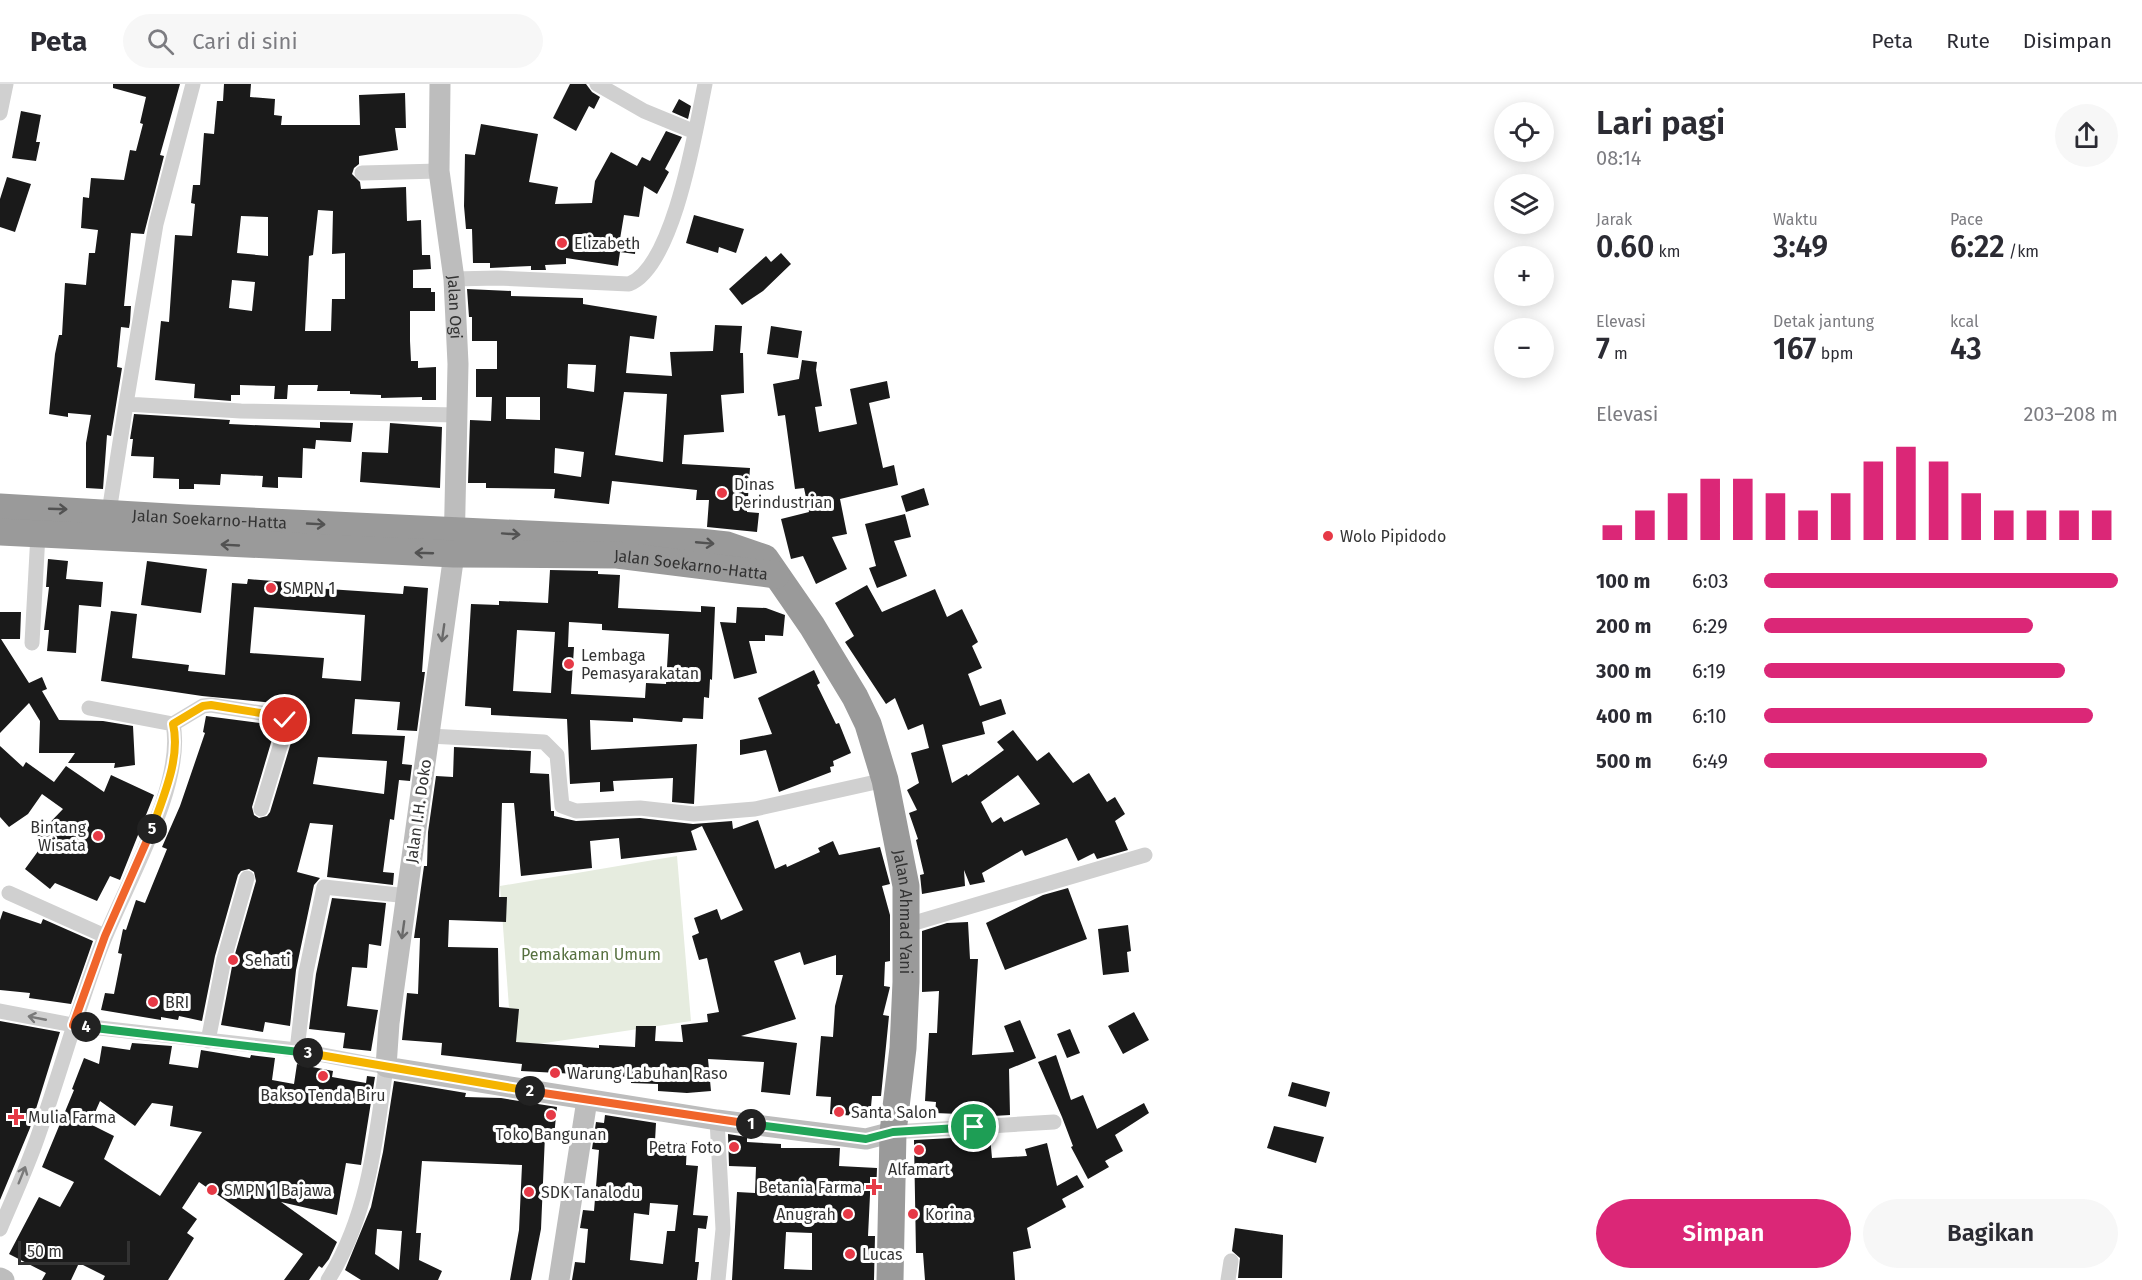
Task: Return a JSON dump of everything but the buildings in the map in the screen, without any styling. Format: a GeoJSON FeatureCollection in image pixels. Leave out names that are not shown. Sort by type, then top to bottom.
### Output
{"type":"FeatureCollection","features":[{"type":"Feature","properties":{"kind":"highway","name":"Jalan Soekarno-Hatta"},"geometry":{"type":"LineString","coordinates":[[0,507],[97,520],[454,542],[617,555],[776,575]]}},
{"type":"Feature","properties":{"kind":"highway","name":"Jalan Soekarno-Hatta"},"geometry":{"type":"LineString","coordinates":[[0,532],[38,534],[97,520]]}},
{"type":"Feature","properties":{"kind":"highway","name":"Jalan Ahmad Yani"},"geometry":{"type":"LineString","coordinates":[[776,575],[812,626],[855,697],[871,732],[885,780],[906,886],[903,1048],[893,1144],[890,1280]]}},
{"type":"Feature","properties":{"kind":"street"},"geometry":{"type":"LineString","coordinates":[[0,113],[6,84]]}},
{"type":"Feature","properties":{"kind":"street"},"geometry":{"type":"LineString","coordinates":[[97,520],[126,404],[156,224],[193,84]]}},
{"type":"Feature","properties":{"kind":"street","name":"Jalan Ogi"},"geometry":{"type":"LineString","coordinates":[[440,84],[439,171],[454,279],[458,415],[454,542]]}},
{"type":"Feature","properties":{"kind":"street"},"geometry":{"type":"LineString","coordinates":[[597,84],[644,111],[695,132]]}},
{"type":"Feature","properties":{"kind":"street"},"geometry":{"type":"LineString","coordinates":[[454,279],[497,278],[629,284],[636,282],[657,253],[678,204],[705,84]]}},
{"type":"Feature","properties":{"kind":"street"},"geometry":{"type":"LineString","coordinates":[[363,173],[439,171]]}},
{"type":"Feature","properties":{"kind":"street"},"geometry":{"type":"LineString","coordinates":[[126,404],[242,411],[458,415]]}},
{"type":"Feature","properties":{"kind":"street"},"geometry":{"type":"LineString","coordinates":[[32,644],[38,534]]}},
{"type":"Feature","properties":{"kind":"street","name":"Jalan I.H. Doko"},"geometry":{"type":"LineString","coordinates":[[386,1067],[389,1023],[408,896],[454,542]]}},
{"type":"Feature","properties":{"kind":"street"},"geometry":{"type":"LineString","coordinates":[[89,708],[173,724],[203,706],[211,705],[273,715],[285,720],[285,727],[261,809]]}},
{"type":"Feature","properties":{"kind":"street"},"geometry":{"type":"LineString","coordinates":[[0,1229],[37,1138],[73,1025],[105,936],[145,849],[171,773],[176,735],[173,724]]}},
{"type":"Feature","properties":{"kind":"street"},"geometry":{"type":"LineString","coordinates":[[429,736],[544,742],[557,754],[562,806],[576,811],[640,808],[694,814],[755,809],[885,780]]}},
{"type":"Feature","properties":{"kind":"street"},"geometry":{"type":"LineString","coordinates":[[904,926],[1145,855]]}},
{"type":"Feature","properties":{"kind":"street"},"geometry":{"type":"LineString","coordinates":[[208,1041],[224,959],[247,878]]}},
{"type":"Feature","properties":{"kind":"street"},"geometry":{"type":"LineString","coordinates":[[297,1050],[306,972],[324,887],[408,896]]}},
{"type":"Feature","properties":{"kind":"street"},"geometry":{"type":"LineString","coordinates":[[9,893],[105,936]]}},
{"type":"Feature","properties":{"kind":"street"},"geometry":{"type":"LineString","coordinates":[[0,1011],[73,1025],[297,1050],[587,1100],[893,1144],[1054,1122]]}},
{"type":"Feature","properties":{"kind":"street"},"geometry":{"type":"LineString","coordinates":[[327,1280],[351,1236],[374,1155],[386,1067]]}},
{"type":"Feature","properties":{"kind":"street"},"geometry":{"type":"LineString","coordinates":[[559,1280],[587,1100]]}},
{"type":"Feature","properties":{"kind":"street"},"geometry":{"type":"LineString","coordinates":[[717,1120],[723,1229],[718,1280]]}},
{"type":"Feature","properties":{"kind":"street"},"geometry":{"type":"LineString","coordinates":[[1222,1280],[1228,1280],[1231,1261]]}},
{"type":"Feature","properties":{"kind":"street"},"geometry":{"type":"LineString","coordinates":[[0,1278],[4,1280]]}},
{"type":"Feature","properties":{"kind":"green space","name":"Pemakaman Umum"},"geometry":{"type":"Polygon","coordinates":[[[677,856],[691,1021],[512,1048],[500,886],[677,856]]]}},
{"type":"Feature","properties":{"kind":"place","name":"Elizabeth"},"geometry":{"type":"Point","coordinates":[562,243]}},
{"type":"Feature","properties":{"kind":"place","name":"Dinas Perindustrian"},"geometry":{"type":"Point","coordinates":[722,493]}},
{"type":"Feature","properties":{"kind":"place","name":"Wolo Pipidodo"},"geometry":{"type":"Point","coordinates":[1328,536]}},
{"type":"Feature","properties":{"kind":"place","name":"SMPN 1"},"geometry":{"type":"Point","coordinates":[271,588]}},
{"type":"Feature","properties":{"kind":"place","name":"Lembaga Pemasyarakatan"},"geometry":{"type":"Point","coordinates":[569,664]}},
{"type":"Feature","properties":{"kind":"place","name":"Bintang Wisata"},"geometry":{"type":"Point","coordinates":[98,836]}},
{"type":"Feature","properties":{"kind":"place","name":"Sehati"},"geometry":{"type":"Point","coordinates":[233,960]}},
{"type":"Feature","properties":{"kind":"place","name":"BRI"},"geometry":{"type":"Point","coordinates":[153,1002]}},
{"type":"Feature","properties":{"kind":"place","name":"Warung Labuhan Raso"},"geometry":{"type":"Point","coordinates":[555,1073]}},
{"type":"Feature","properties":{"kind":"place","name":"Bakso Tenda Biru"},"geometry":{"type":"Point","coordinates":[323,1076]}},
{"type":"Feature","properties":{"kind":"place","name":"Santa Salon"},"geometry":{"type":"Point","coordinates":[839,1112]}},
{"type":"Feature","properties":{"kind":"place","name":"Toko Bangunan"},"geometry":{"type":"Point","coordinates":[551,1115]}},
{"type":"Feature","properties":{"kind":"place","name":"Mulia Farma"},"geometry":{"type":"Point","coordinates":[16,1117]}},
{"type":"Feature","properties":{"kind":"place","name":"Petra Foto"},"geometry":{"type":"Point","coordinates":[734,1147]}},
{"type":"Feature","properties":{"kind":"place","name":"Alfamart"},"geometry":{"type":"Point","coordinates":[919,1150]}},
{"type":"Feature","properties":{"kind":"place","name":"Betania Farma"},"geometry":{"type":"Point","coordinates":[874,1187]}},
{"type":"Feature","properties":{"kind":"place","name":"SMPN 1 Bajawa"},"geometry":{"type":"Point","coordinates":[212,1190]}},
{"type":"Feature","properties":{"kind":"place","name":"SDK Tanalodu"},"geometry":{"type":"Point","coordinates":[529,1192]}},
{"type":"Feature","properties":{"kind":"place","name":"Anugrah"},"geometry":{"type":"Point","coordinates":[848,1214]}},
{"type":"Feature","properties":{"kind":"place","name":"Korina"},"geometry":{"type":"Point","coordinates":[913,1214]}},
{"type":"Feature","properties":{"kind":"place","name":"Lucas"},"geometry":{"type":"Point","coordinates":[850,1254]}},
{"type":"Feature","properties":{"kind":"route"},"geometry":{"type":"LineString","coordinates":[[285,720],[273,715],[211,705],[203,706],[173,724],[176,735],[171,773],[145,849],[105,936],[73,1025],[297,1050],[587,1100],[717,1120],[866,1139],[893,1132],[974,1127]]}}]}
